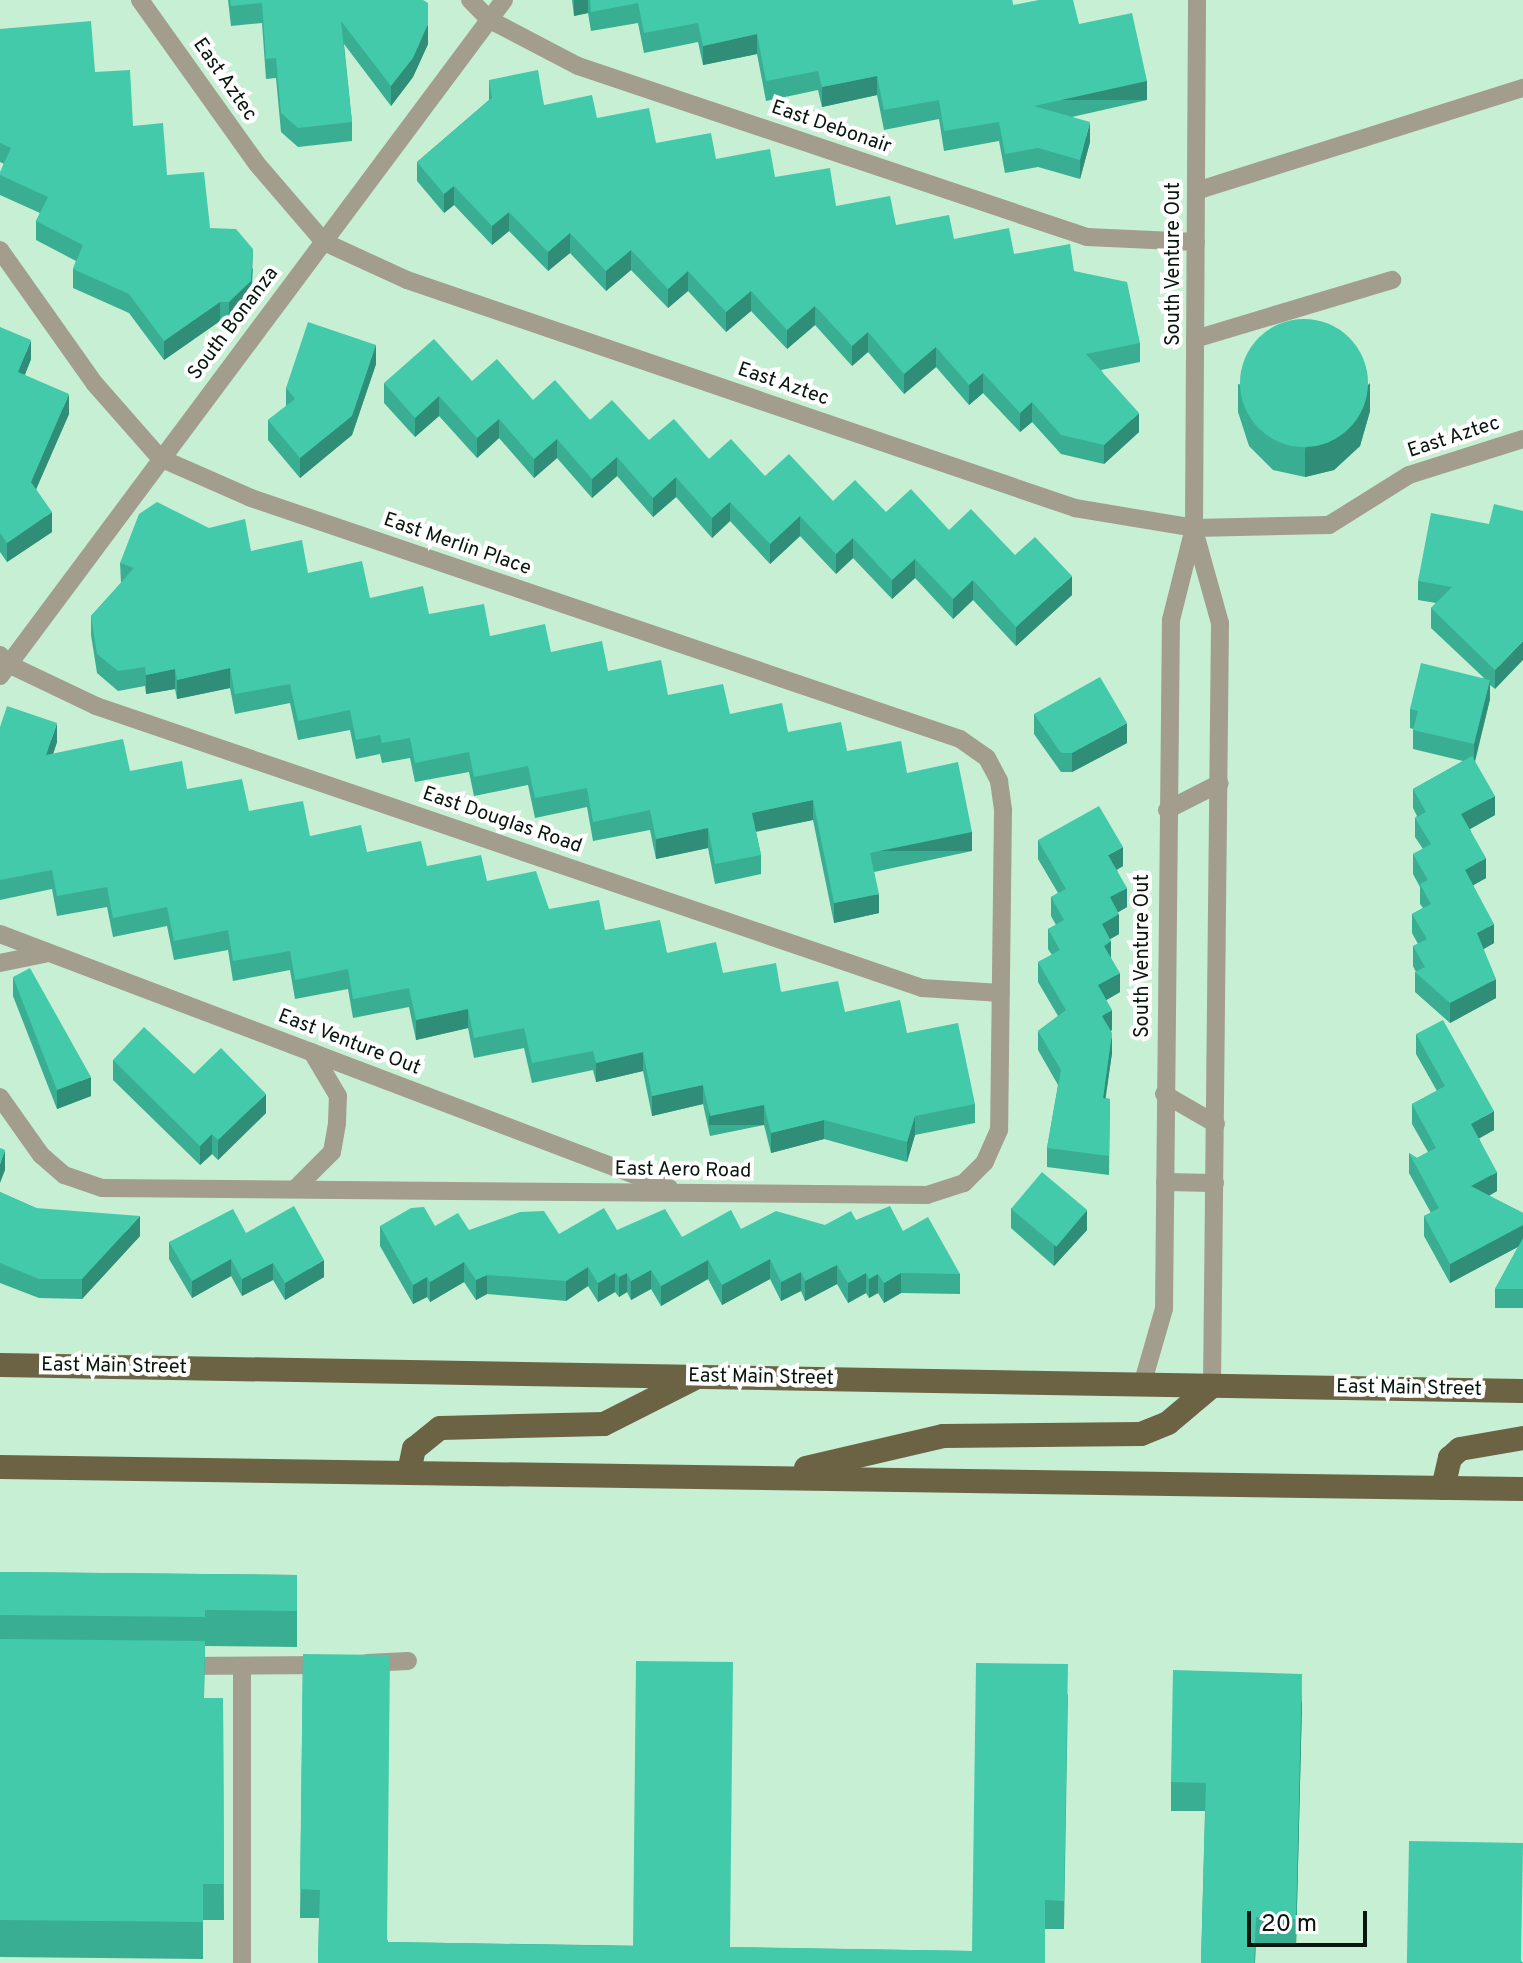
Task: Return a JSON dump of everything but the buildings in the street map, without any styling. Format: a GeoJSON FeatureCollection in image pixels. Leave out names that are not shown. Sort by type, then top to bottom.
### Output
{"type":"FeatureCollection","features":[{"type":"Feature","properties":{"kind":"main road","name":"East Main Street"},"geometry":{"type":"LineString","coordinates":[[0,1365],[1523,1391]]}},
{"type":"Feature","properties":{"kind":"main road"},"geometry":{"type":"LineString","coordinates":[[409,1472],[414,1449],[440,1428],[604,1424],[697,1377]]}},
{"type":"Feature","properties":{"kind":"main road"},"geometry":{"type":"LineString","coordinates":[[769,1477],[943,1436],[1141,1434],[1168,1423],[1212,1386]]}},
{"type":"Feature","properties":{"kind":"main road"},"geometry":{"type":"LineString","coordinates":[[1443,1488],[1450,1458],[1460,1449],[1523,1438]]}},
{"type":"Feature","properties":{"kind":"main road"},"geometry":{"type":"LineString","coordinates":[[0,1467],[1523,1489]]}},
{"type":"Feature","properties":{"kind":"lane","name":"East Aztec"},"geometry":{"type":"LineString","coordinates":[[140,0],[257,164],[324,242],[407,280],[1075,508],[1194,528],[1329,525],[1409,475],[1523,439]]}},
{"type":"Feature","properties":{"kind":"lane","name":"East Debonair"},"geometry":{"type":"LineString","coordinates":[[470,0],[490,20],[578,66],[1087,237],[1196,242]]}},
{"type":"Feature","properties":{"kind":"lane","name":"South Bonanza"},"geometry":{"type":"LineString","coordinates":[[3,665],[504,0]]}},
{"type":"Feature","properties":{"kind":"lane","name":"South Venture Out"},"geometry":{"type":"LineString","coordinates":[[1142,1385],[1164,1309],[1171,620],[1194,528],[1197,0]]}},
{"type":"Feature","properties":{"kind":"lane"},"geometry":{"type":"LineString","coordinates":[[1196,191],[1523,88]]}},
{"type":"Feature","properties":{"kind":"lane","name":"East Merlin Place"},"geometry":{"type":"LineString","coordinates":[[0,250],[95,384],[160,458],[251,498],[960,739],[987,758]]}},
{"type":"Feature","properties":{"kind":"lane"},"geometry":{"type":"LineString","coordinates":[[1195,339],[1392,280]]}},
{"type":"Feature","properties":{"kind":"lane","name":"South Venture Out"},"geometry":{"type":"LineString","coordinates":[[1194,528],[1220,623],[1212,1386]]}},
{"type":"Feature","properties":{"kind":"lane","name":"East Douglas Road"},"geometry":{"type":"LineString","coordinates":[[3,665],[96,706],[922,988],[1001,993]]}},
{"type":"Feature","properties":{"kind":"lane","name":"East Aero Road"},"geometry":{"type":"LineString","coordinates":[[0,1097],[41,1155],[64,1175],[102,1188],[927,1195],[964,1183],[985,1162],[999,1130],[1003,811],[999,781],[987,758]]}},
{"type":"Feature","properties":{"kind":"lane"},"geometry":{"type":"LineString","coordinates":[[1167,810],[1220,783]]}},
{"type":"Feature","properties":{"kind":"lane","name":"East Venture Out"},"geometry":{"type":"LineString","coordinates":[[0,934],[683,1193]]}},
{"type":"Feature","properties":{"kind":"lane"},"geometry":{"type":"LineString","coordinates":[[0,963],[51,953]]}},
{"type":"Feature","properties":{"kind":"lane"},"geometry":{"type":"LineString","coordinates":[[295,1189],[332,1152],[337,1123],[338,1096],[312,1052]]}},
{"type":"Feature","properties":{"kind":"lane"},"geometry":{"type":"LineString","coordinates":[[1164,1094],[1216,1124]]}},
{"type":"Feature","properties":{"kind":"lane"},"geometry":{"type":"LineString","coordinates":[[1165,1182],[1215,1183]]}},
{"type":"Feature","properties":{"kind":"lane"},"geometry":{"type":"LineString","coordinates":[[166,1666],[408,1661]]}},
{"type":"Feature","properties":{"kind":"lane"},"geometry":{"type":"LineString","coordinates":[[242,1666],[242,1963]]}}]}
